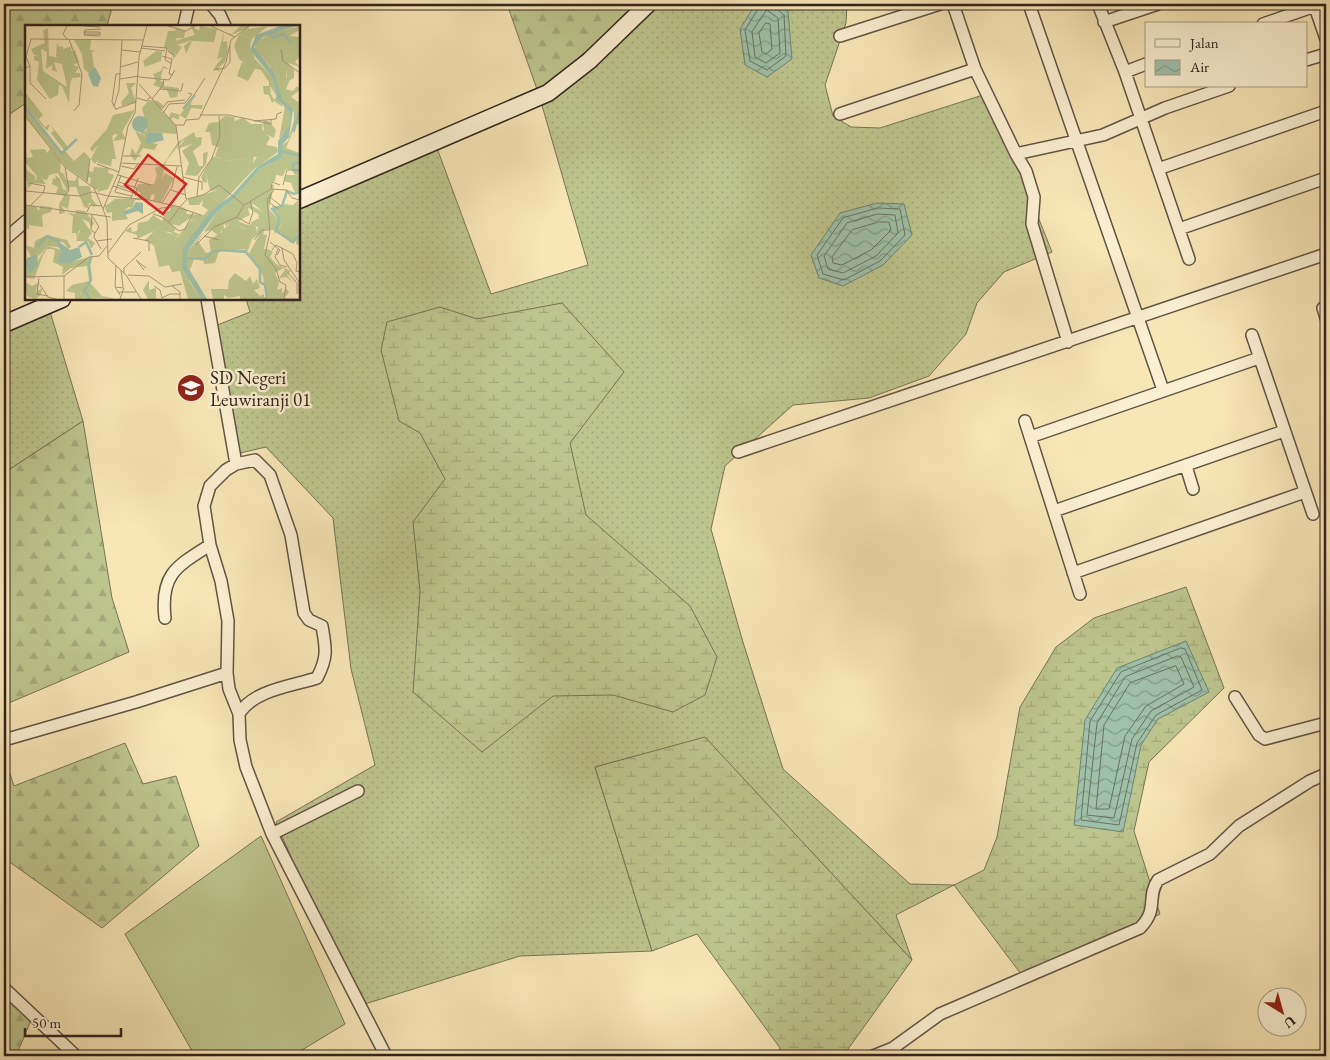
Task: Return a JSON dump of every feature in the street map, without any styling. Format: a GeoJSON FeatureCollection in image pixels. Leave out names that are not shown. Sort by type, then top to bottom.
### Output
{"type":"FeatureCollection","features":[{"type":"Feature","properties":{"kind":"main road"},"geometry":{"type":"LineString","coordinates":[[300,196],[548,93],[589,61],[648,4]]}},
{"type":"Feature","properties":{"kind":"main road"},"geometry":{"type":"LineString","coordinates":[[4,324],[60,300]]}},
{"type":"Feature","properties":{"kind":"street"},"geometry":{"type":"LineString","coordinates":[[184,25],[189,4]]}},
{"type":"Feature","properties":{"kind":"street"},"geometry":{"type":"LineString","coordinates":[[211,4],[220,15],[225,25]]}},
{"type":"Feature","properties":{"kind":"street"},"geometry":{"type":"LineString","coordinates":[[840,36],[940,4]]}},
{"type":"Feature","properties":{"kind":"street"},"geometry":{"type":"LineString","coordinates":[[953,4],[975,69],[1026,171],[1034,197],[1032,224],[1068,342]]}},
{"type":"Feature","properties":{"kind":"street"},"geometry":{"type":"LineString","coordinates":[[1029,4],[1075,142],[1163,390]]}},
{"type":"Feature","properties":{"kind":"street"},"geometry":{"type":"LineString","coordinates":[[1098,4],[1125,72],[1189,259]]}},
{"type":"Feature","properties":{"kind":"street"},"geometry":{"type":"LineString","coordinates":[[1104,22],[1158,4]]}},
{"type":"Feature","properties":{"kind":"street"},"geometry":{"type":"LineString","coordinates":[[1268,22],[1317,4],[1326,39]]}},
{"type":"Feature","properties":{"kind":"street"},"geometry":{"type":"LineString","coordinates":[[1308,59],[1326,54]]}},
{"type":"Feature","properties":{"kind":"street"},"geometry":{"type":"LineString","coordinates":[[1125,72],[1145,64]]}},
{"type":"Feature","properties":{"kind":"street"},"geometry":{"type":"LineString","coordinates":[[840,114],[975,69]]}},
{"type":"Feature","properties":{"kind":"street"},"geometry":{"type":"LineString","coordinates":[[1016,154],[1103,135],[1165,108],[1223,88]]}},
{"type":"Feature","properties":{"kind":"street"},"geometry":{"type":"LineString","coordinates":[[1158,169],[1326,111]]}},
{"type":"Feature","properties":{"kind":"street"},"geometry":{"type":"LineString","coordinates":[[1179,229],[1326,178]]}},
{"type":"Feature","properties":{"kind":"street"},"geometry":{"type":"LineString","coordinates":[[4,240],[24,228]]}},
{"type":"Feature","properties":{"kind":"street"},"geometry":{"type":"LineString","coordinates":[[738,452],[1326,254]]}},
{"type":"Feature","properties":{"kind":"street"},"geometry":{"type":"LineString","coordinates":[[207,300],[236,464]]}},
{"type":"Feature","properties":{"kind":"street"},"geometry":{"type":"LineString","coordinates":[[1252,335],[1313,514]]}},
{"type":"Feature","properties":{"kind":"street"},"geometry":{"type":"LineString","coordinates":[[1030,437],[1259,358]]}},
{"type":"Feature","properties":{"kind":"street"},"geometry":{"type":"LineString","coordinates":[[1025,421],[1080,594]]}},
{"type":"Feature","properties":{"kind":"street"},"geometry":{"type":"LineString","coordinates":[[1054,511],[1284,431]]}},
{"type":"Feature","properties":{"kind":"street"},"geometry":{"type":"LineString","coordinates":[[239,714],[244,706],[261,695],[317,678],[325,662],[326,651],[322,626],[309,620],[304,613],[291,535],[279,506],[270,475],[255,460],[236,464],[226,470],[210,486],[205,497],[204,506],[210,545],[221,581],[228,621],[227,673],[229,689],[239,714],[240,740],[246,767],[272,834],[386,1056]]}},
{"type":"Feature","properties":{"kind":"street"},"geometry":{"type":"LineString","coordinates":[[1186,466],[1193,489]]}},
{"type":"Feature","properties":{"kind":"street"},"geometry":{"type":"LineString","coordinates":[[1073,573],[1305,492]]}},
{"type":"Feature","properties":{"kind":"street"},"geometry":{"type":"LineString","coordinates":[[165,618],[163,598],[177,566],[210,545]]}},
{"type":"Feature","properties":{"kind":"street"},"geometry":{"type":"LineString","coordinates":[[4,740],[136,702],[227,673]]}},
{"type":"Feature","properties":{"kind":"street"},"geometry":{"type":"LineString","coordinates":[[1235,697],[1259,735],[1265,739],[1326,723]]}},
{"type":"Feature","properties":{"kind":"street"},"geometry":{"type":"LineString","coordinates":[[873,1056],[893,1048],[940,1014],[1140,928],[1150,918],[1154,886],[1158,880],[1210,854],[1239,826],[1310,781],[1326,774]]}},
{"type":"Feature","properties":{"kind":"street"},"geometry":{"type":"LineString","coordinates":[[272,834],[358,791]]}},
{"type":"Feature","properties":{"kind":"street"},"geometry":{"type":"LineString","coordinates":[[4,988],[76,1056]]}},
{"type":"Feature","properties":{"kind":"green space"},"geometry":{"type":"Polygon","coordinates":[[[4,4],[113,4],[107,25],[25,25],[25,104],[4,118],[4,4]]]}},
{"type":"Feature","properties":{"kind":"green space"},"geometry":{"type":"Polygon","coordinates":[[[507,4],[642,4],[539,95],[507,4]]]}},
{"type":"Feature","properties":{"kind":"green space"},"geometry":{"type":"Polygon","coordinates":[[[642,4],[847,4],[846,23],[825,85],[833,116],[851,127],[880,128],[989,93],[1052,252],[1004,272],[977,303],[966,334],[929,376],[869,398],[793,405],[725,466],[711,529],[742,639],[783,769],[910,884],[954,885],[896,915],[912,960],[705,738],[595,767],[652,951],[520,956],[355,1007],[276,822],[375,765],[351,669],[333,518],[266,447],[236,454],[210,328],[250,312],[246,300],[300,300],[300,199],[434,140],[491,294],[588,265],[539,95],[642,4]]]}},
{"type":"Feature","properties":{"kind":"green space"},"geometry":{"type":"Polygon","coordinates":[[[562,303],[624,372],[570,443],[586,515],[690,606],[717,657],[705,695],[673,712],[613,695],[553,696],[482,752],[413,692],[420,591],[413,522],[445,479],[420,433],[399,421],[381,350],[387,322],[440,307],[477,319],[562,303]]]}},
{"type":"Feature","properties":{"kind":"green space"},"geometry":{"type":"Polygon","coordinates":[[[48,305],[83,421],[4,473],[4,324],[48,305]]]}},
{"type":"Feature","properties":{"kind":"green space"},"geometry":{"type":"Polygon","coordinates":[[[83,421],[112,598],[129,652],[4,705],[4,473],[83,421]]]}},
{"type":"Feature","properties":{"kind":"green space"},"geometry":{"type":"Polygon","coordinates":[[[1186,587],[1224,688],[1149,762],[1134,831],[1160,914],[1024,978],[954,885],[984,870],[997,837],[1020,707],[1056,647],[1094,618],[1186,587]]]}},
{"type":"Feature","properties":{"kind":"green space"},"geometry":{"type":"Polygon","coordinates":[[[705,737],[912,960],[843,1056],[776,1056],[780,1048],[697,934],[652,951],[595,767],[705,737]]]}},
{"type":"Feature","properties":{"kind":"green space"},"geometry":{"type":"Polygon","coordinates":[[[125,743],[143,784],[176,776],[199,846],[102,928],[4,858],[4,756],[14,786],[125,743]]]}},
{"type":"Feature","properties":{"kind":"green space"},"geometry":{"type":"Polygon","coordinates":[[[261,836],[345,1024],[292,1056],[195,1056],[125,934],[261,836]]]}},
{"type":"Feature","properties":{"kind":"green space"},"geometry":{"type":"Polygon","coordinates":[[[4,992],[34,1013],[16,1056],[4,1056],[4,992]]]}},
{"type":"Feature","properties":{"kind":"water"},"geometry":{"type":"Polygon","coordinates":[[[759,4],[777,4],[788,11],[792,59],[767,77],[745,65],[740,29],[753,8],[759,4]]]}},
{"type":"Feature","properties":{"kind":"water"},"geometry":{"type":"Polygon","coordinates":[[[877,203],[904,204],[912,235],[883,265],[843,286],[819,278],[811,255],[840,213],[877,203]]]}},
{"type":"Feature","properties":{"kind":"water"},"geometry":{"type":"Polygon","coordinates":[[[1186,641],[1209,692],[1158,719],[1141,745],[1123,832],[1074,825],[1085,720],[1117,668],[1186,641]]]}},
{"type":"Feature","properties":{"kind":"place","name":"SD Negeri Leuwiranji 01"},"geometry":{"type":"Point","coordinates":[191,388]}}]}
